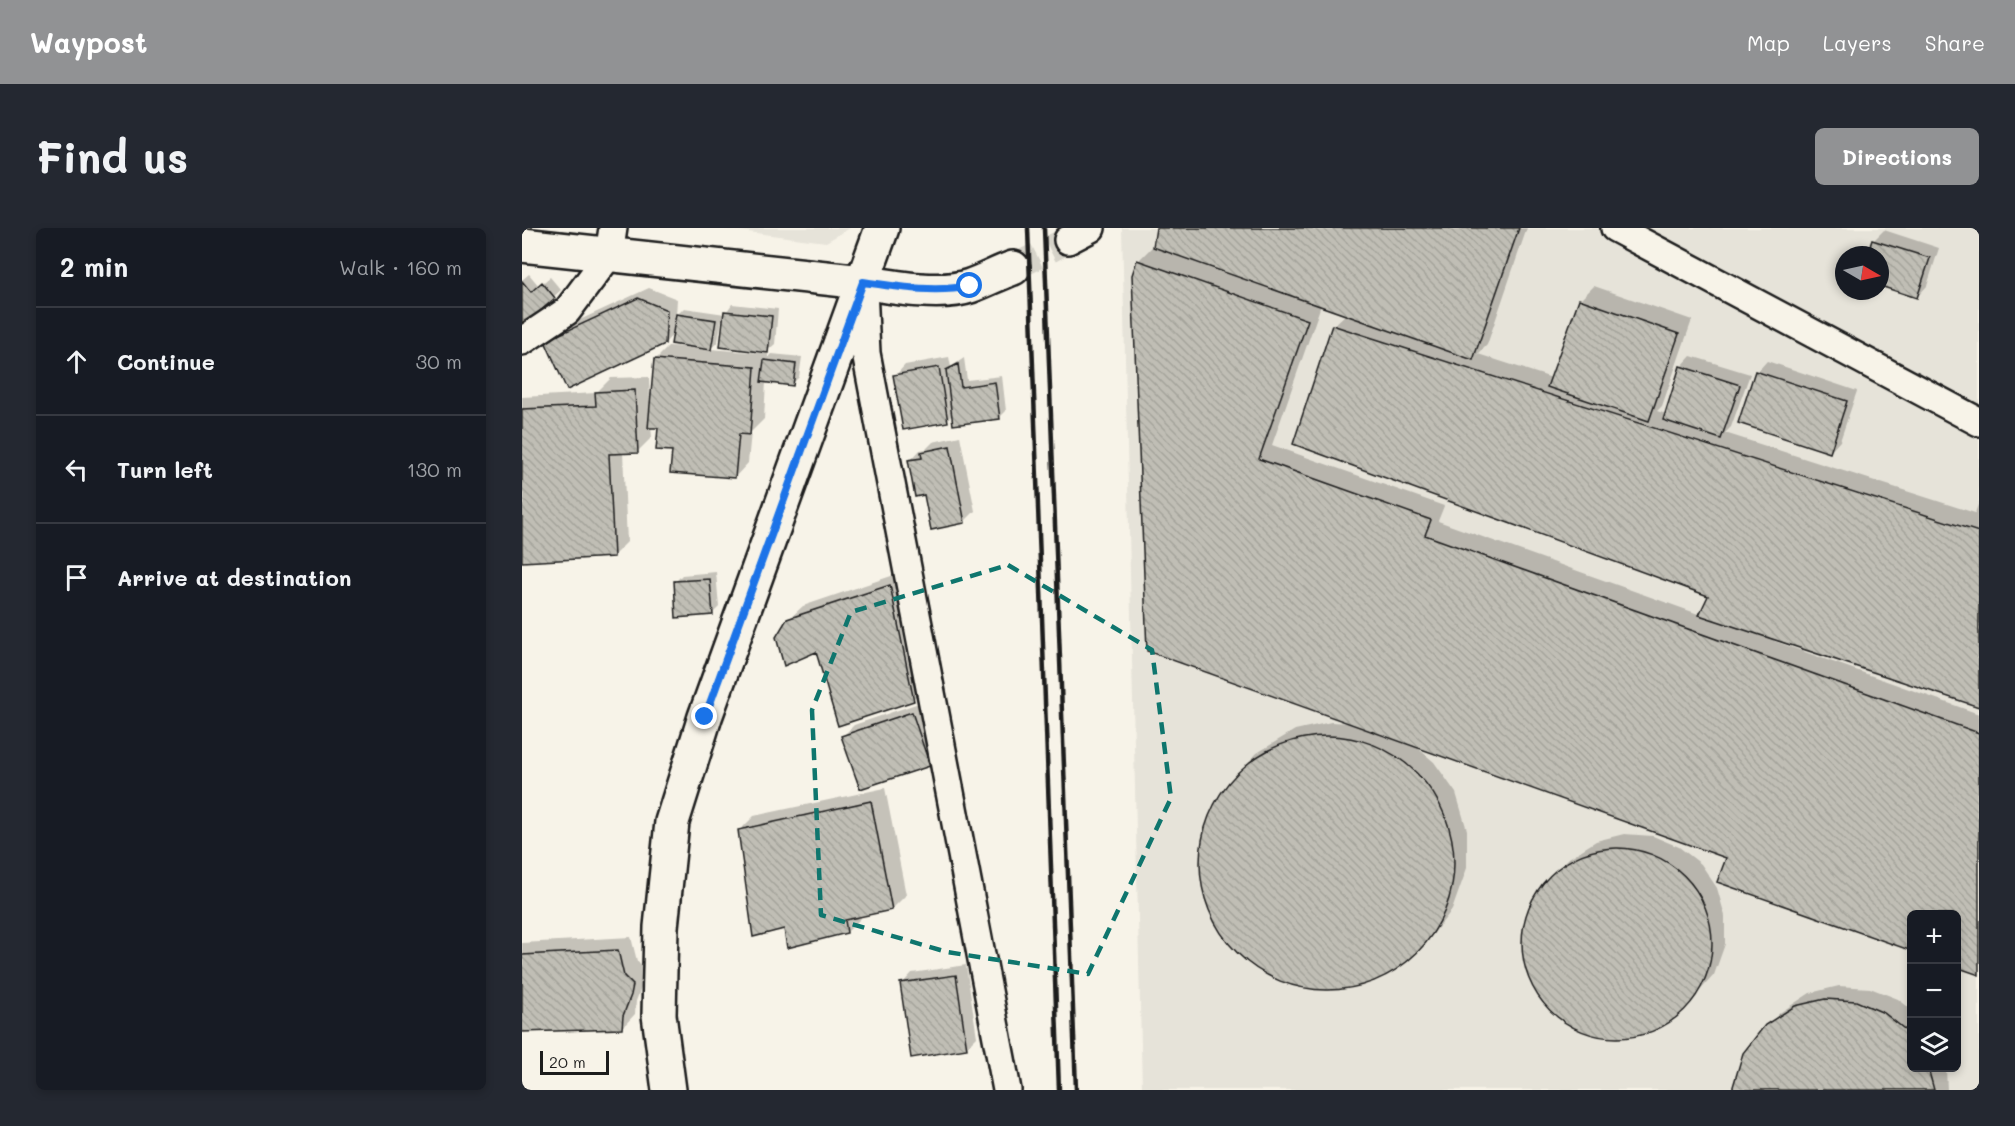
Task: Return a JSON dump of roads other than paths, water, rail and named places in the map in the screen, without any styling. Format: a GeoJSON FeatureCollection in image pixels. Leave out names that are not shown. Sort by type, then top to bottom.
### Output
{"type":"FeatureCollection","features":[{"type":"Feature","properties":{"kind":"street"},"geometry":{"type":"LineString","coordinates":[[669,1090],[659,1015],[661,927],[672,822],[705,717],[882,228]]}},
{"type":"Feature","properties":{"kind":"street"},"geometry":{"type":"LineString","coordinates":[[1615,228],[1979,422]]}},
{"type":"Feature","properties":{"kind":"street"},"geometry":{"type":"LineString","coordinates":[[522,341],[567,311],[611,242]]}},
{"type":"Feature","properties":{"kind":"street"},"geometry":{"type":"LineString","coordinates":[[522,245],[611,242],[911,289],[956,289],[970,286],[1013,268]]}},
{"type":"Feature","properties":{"kind":"street"},"geometry":{"type":"LineString","coordinates":[[863,282],[866,353],[1007,1090]]}},
{"type":"Feature","properties":{"kind":"tunnel"},"geometry":{"type":"LineString","coordinates":[[1013,268],[1068,240]]}},
{"type":"Feature","properties":{"kind":"railway"},"geometry":{"type":"LineString","coordinates":[[1028,228],[1059,1090]]}},
{"type":"Feature","properties":{"kind":"railway"},"geometry":{"type":"LineString","coordinates":[[1044,228],[1076,1090]]}}]}
